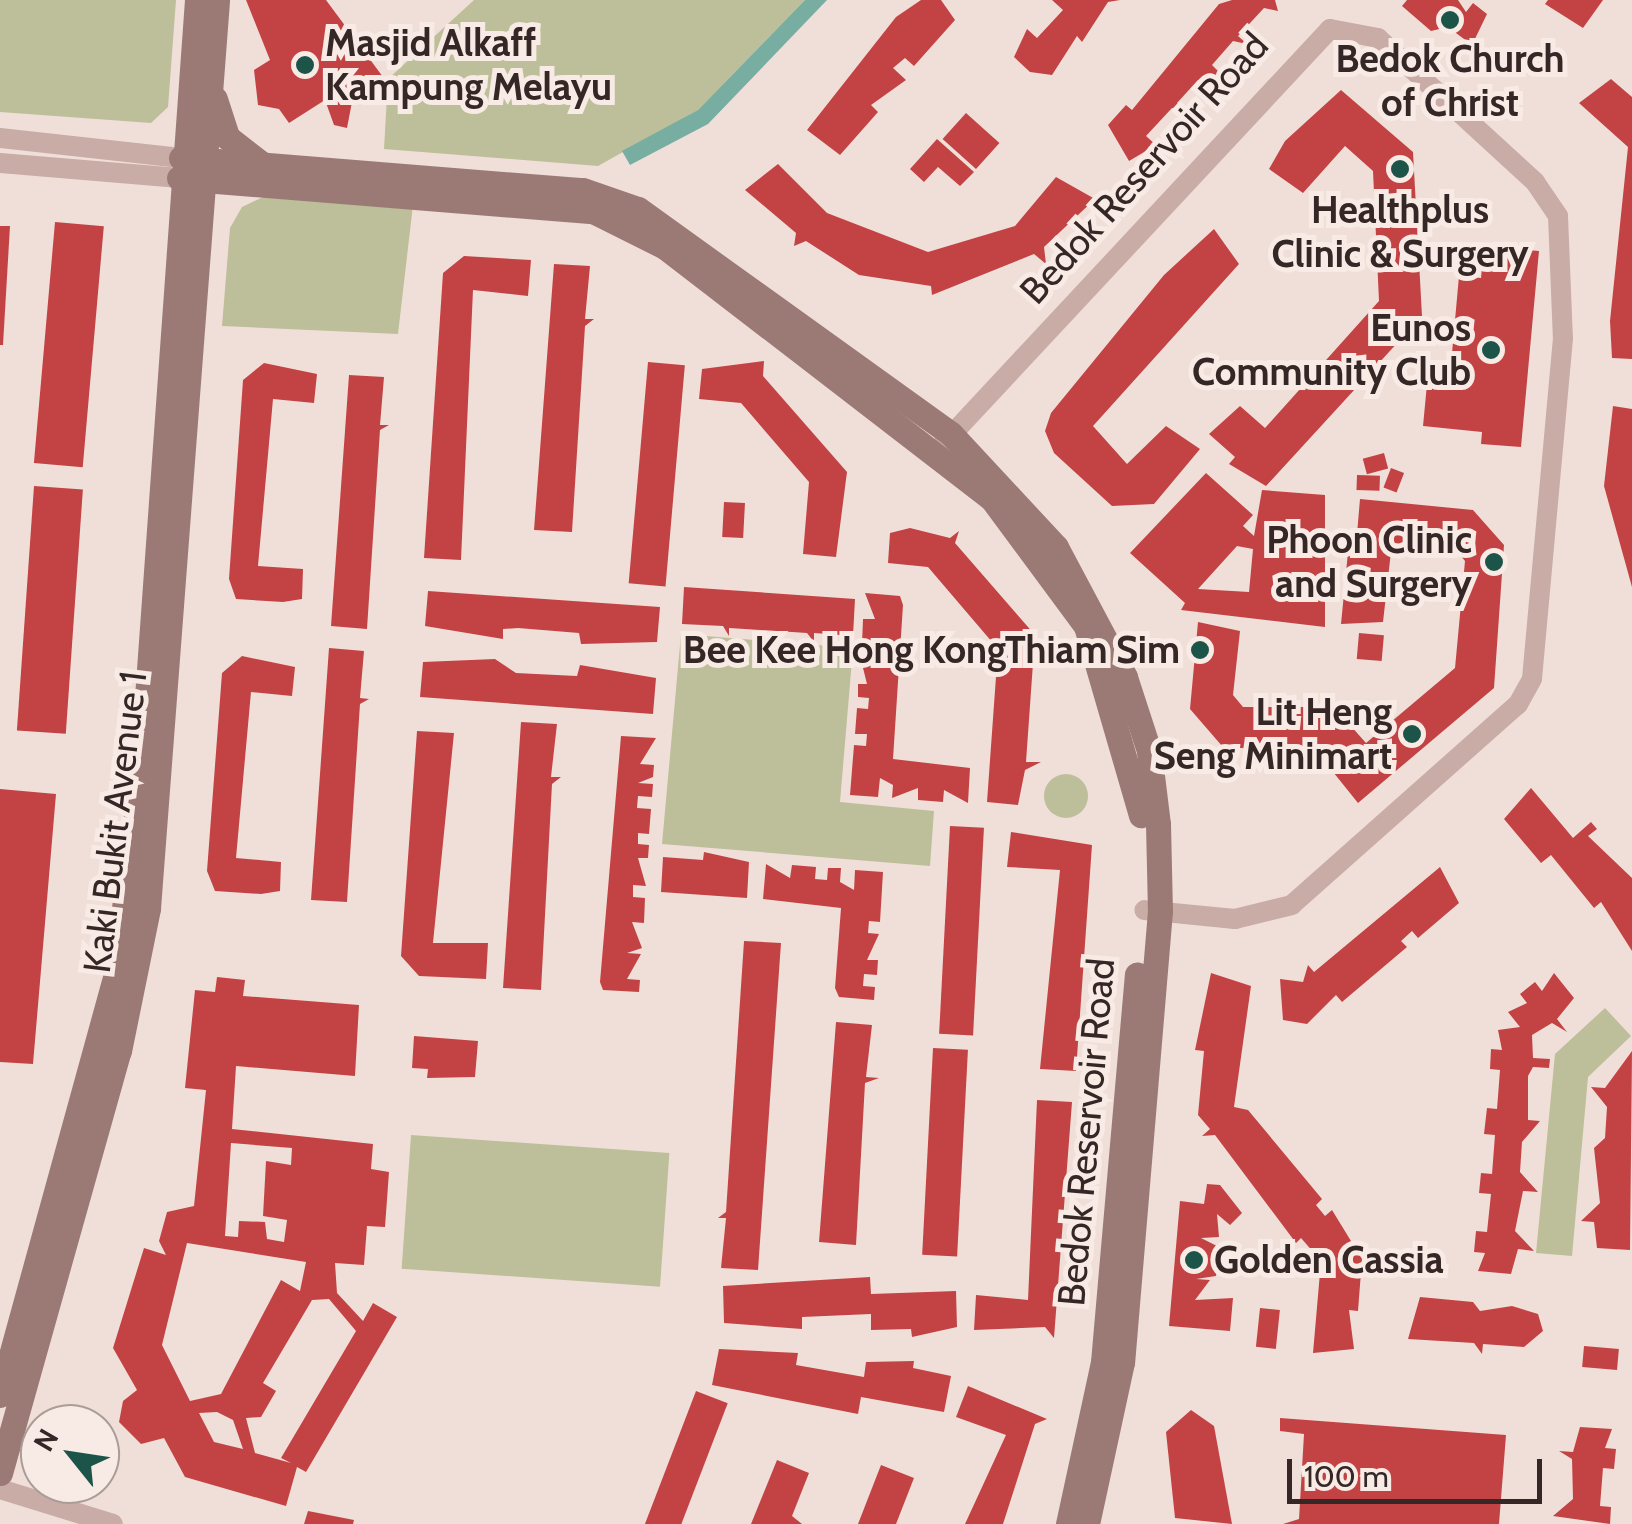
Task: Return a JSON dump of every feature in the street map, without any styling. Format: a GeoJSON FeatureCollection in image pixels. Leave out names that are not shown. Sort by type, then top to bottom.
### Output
{"type":"FeatureCollection","features":[{"type":"Feature","properties":{"kind":"main road"},"geometry":{"type":"LineString","coordinates":[[191,170],[197,0]]}},
{"type":"Feature","properties":{"kind":"main road"},"geometry":{"type":"LineString","coordinates":[[191,170],[210,74],[218,0]]}},
{"type":"Feature","properties":{"kind":"main road"},"geometry":{"type":"LineString","coordinates":[[210,74],[227,137],[267,168]]}},
{"type":"Feature","properties":{"kind":"main road","name":"Bedok Reservoir Road"},"geometry":{"type":"LineString","coordinates":[[191,170],[267,168],[612,198],[661,222],[944,442],[1056,547],[1100,618],[1149,751],[1152,910],[1113,1362],[1087,1524]]}},
{"type":"Feature","properties":{"kind":"main road","name":"Bedok Reservoir Road"},"geometry":{"type":"LineString","coordinates":[[191,170],[616,218],[944,442]]}},
{"type":"Feature","properties":{"kind":"main road","name":"Kaki Bukit Avenue 1"},"geometry":{"type":"LineString","coordinates":[[0,1395],[116,978],[163,507],[191,170]]}},
{"type":"Feature","properties":{"kind":"main road","name":"Kaki Bukit Avenue 1"},"geometry":{"type":"LineString","coordinates":[[0,1474],[138,970],[178,590],[191,170]]}},
{"type":"Feature","properties":{"kind":"main road","name":"Bedok Reservoir Road"},"geometry":{"type":"LineString","coordinates":[[1068,1524],[1113,1362]]}},
{"type":"Feature","properties":{"kind":"street","name":"Bedok Reservoir Road"},"geometry":{"type":"LineString","coordinates":[[944,442],[1330,29],[1378,38],[1535,182],[1558,216],[1564,338],[1532,679],[1518,704],[1292,905],[1234,919],[1152,910]]}},
{"type":"Feature","properties":{"kind":"street"},"geometry":{"type":"LineString","coordinates":[[0,138],[191,170]]}},
{"type":"Feature","properties":{"kind":"street"},"geometry":{"type":"LineString","coordinates":[[0,163],[191,170]]}},
{"type":"Feature","properties":{"kind":"street"},"geometry":{"type":"LineString","coordinates":[[0,1489],[113,1524]]}},
{"type":"Feature","properties":{"kind":"green space"},"geometry":{"type":"Polygon","coordinates":[[[0,0],[176,0],[168,107],[151,123],[0,112],[0,0]]]}},
{"type":"Feature","properties":{"kind":"green space"},"geometry":{"type":"Polygon","coordinates":[[[474,0],[805,0],[698,110],[598,166],[384,149],[388,79],[474,0]]]}},
{"type":"Feature","properties":{"kind":"green space"},"geometry":{"type":"Polygon","coordinates":[[[263,197],[413,205],[398,334],[222,326],[230,228],[242,207],[263,197]]]}},
{"type":"Feature","properties":{"kind":"green space"},"geometry":{"type":"Polygon","coordinates":[[[681,634],[853,648],[840,802],[934,811],[930,866],[662,844],[681,634]]]}},
{"type":"Feature","properties":{"kind":"green space"},"geometry":{"type":"Polygon","coordinates":[[[1066,774],[1082,780],[1088,796],[1082,812],[1066,818],[1050,812],[1044,796],[1050,780],[1066,774]]]}},
{"type":"Feature","properties":{"kind":"green space"},"geometry":{"type":"Polygon","coordinates":[[[1605,1008],[1631,1036],[1588,1077],[1572,1256],[1536,1253],[1555,1054],[1605,1008]]]}},
{"type":"Feature","properties":{"kind":"green space"},"geometry":{"type":"Polygon","coordinates":[[[411,1135],[669,1153],[660,1287],[402,1269],[411,1135]]]}},
{"type":"Feature","properties":{"kind":"water"},"geometry":{"type":"Polygon","coordinates":[[[805,0],[827,0],[708,124],[630,165],[622,151],[698,110],[805,0]]]}},
{"type":"Feature","properties":{"kind":"building","name":"Masjid Alkaff Kampung Melayu"},"geometry":{"type":"Polygon","coordinates":[[[246,0],[326,0],[383,77],[357,76],[347,128],[334,125],[325,100],[289,123],[279,109],[258,105],[254,70],[270,60],[246,0]]]}},
{"type":"Feature","properties":{"kind":"building"},"geometry":{"type":"Polygon","coordinates":[[[921,0],[941,0],[955,20],[914,66],[905,58],[893,68],[906,80],[871,105],[878,112],[840,155],[807,130],[896,17],[921,0]]]}},
{"type":"Feature","properties":{"kind":"building"},"geometry":{"type":"Polygon","coordinates":[[[1052,0],[1120,0],[1108,2],[1082,42],[1077,36],[1052,75],[1030,72],[1014,57],[1027,29],[1037,38],[1063,10],[1052,0]]]}},
{"type":"Feature","properties":{"kind":"building"},"geometry":{"type":"Polygon","coordinates":[[[1232,0],[1275,0],[1278,11],[1264,8],[1238,36],[1247,44],[1233,41],[1212,65],[1222,75],[1208,90],[1198,80],[1177,103],[1187,112],[1172,108],[1146,136],[1156,145],[1129,161],[1108,125],[1126,105],[1132,110],[1219,4],[1232,0]]]}},
{"type":"Feature","properties":{"kind":"building","name":"Bedok Church of Christ"},"geometry":{"type":"Polygon","coordinates":[[[1407,0],[1458,0],[1466,12],[1473,3],[1487,14],[1472,45],[1448,27],[1431,31],[1402,6],[1407,0]]]}},
{"type":"Feature","properties":{"kind":"building"},"geometry":{"type":"Polygon","coordinates":[[[1548,0],[1603,0],[1583,28],[1545,4],[1548,0]]]}},
{"type":"Feature","properties":{"kind":"building"},"geometry":{"type":"Polygon","coordinates":[[[1611,79],[1632,97],[1632,359],[1612,358],[1610,321],[1628,147],[1579,103],[1611,79]]]}},
{"type":"Feature","properties":{"kind":"building"},"geometry":{"type":"Polygon","coordinates":[[[1341,90],[1413,152],[1422,316],[1266,486],[1229,464],[1235,457],[1209,434],[1240,406],[1265,428],[1379,301],[1373,171],[1345,146],[1303,193],[1269,169],[1285,141],[1341,90]]]}},
{"type":"Feature","properties":{"kind":"building"},"geometry":{"type":"Polygon","coordinates":[[[966,113],[999,143],[976,169],[943,139],[966,113]]]}},
{"type":"Feature","properties":{"kind":"building"},"geometry":{"type":"Polygon","coordinates":[[[937,139],[974,172],[960,186],[938,167],[924,182],[910,169],[937,139]]]}},
{"type":"Feature","properties":{"kind":"building"},"geometry":{"type":"Polygon","coordinates":[[[778,164],[827,213],[928,252],[1015,226],[1056,177],[1095,199],[1044,247],[1046,264],[1034,254],[932,295],[931,286],[859,275],[806,241],[794,246],[796,233],[745,190],[778,164]]]}},
{"type":"Feature","properties":{"kind":"building"},"geometry":{"type":"Polygon","coordinates":[[[55,222],[104,226],[83,467],[34,463],[55,222]]]}},
{"type":"Feature","properties":{"kind":"building"},"geometry":{"type":"Polygon","coordinates":[[[0,226],[10,226],[3,345],[0,345],[0,226]]]}},
{"type":"Feature","properties":{"kind":"building"},"geometry":{"type":"Polygon","coordinates":[[[1214,229],[1239,264],[1093,426],[1127,464],[1166,426],[1200,449],[1154,504],[1112,506],[1054,453],[1045,431],[1051,413],[1164,275],[1214,229]]]}},
{"type":"Feature","properties":{"kind":"building","name":"Eunos Community Club"},"geometry":{"type":"Polygon","coordinates":[[[1484,246],[1539,251],[1521,447],[1481,444],[1482,432],[1423,426],[1429,363],[1451,364],[1459,276],[1481,278],[1484,246]]]}},
{"type":"Feature","properties":{"kind":"building"},"geometry":{"type":"Polygon","coordinates":[[[464,256],[531,260],[528,296],[473,290],[461,560],[424,558],[443,273],[464,256]]]}},
{"type":"Feature","properties":{"kind":"building"},"geometry":{"type":"Polygon","coordinates":[[[554,264],[590,266],[585,319],[594,319],[585,326],[572,532],[534,530],[554,264]]]}},
{"type":"Feature","properties":{"kind":"building"},"geometry":{"type":"Polygon","coordinates":[[[764,361],[763,376],[847,472],[836,557],[803,554],[809,482],[741,403],[699,399],[702,369],[764,361]]]}},
{"type":"Feature","properties":{"kind":"building"},"geometry":{"type":"Polygon","coordinates":[[[648,362],[685,365],[666,586],[629,583],[648,362]]]}},
{"type":"Feature","properties":{"kind":"building"},"geometry":{"type":"Polygon","coordinates":[[[264,363],[317,374],[314,403],[273,399],[258,566],[303,569],[302,599],[283,602],[236,599],[229,579],[243,380],[264,363]]]}},
{"type":"Feature","properties":{"kind":"building"},"geometry":{"type":"Polygon","coordinates":[[[349,375],[384,377],[380,425],[389,425],[380,430],[367,629],[331,626],[349,375]]]}},
{"type":"Feature","properties":{"kind":"building"},"geometry":{"type":"Polygon","coordinates":[[[1613,406],[1632,409],[1632,587],[1604,486],[1613,406]]]}},
{"type":"Feature","properties":{"kind":"building"},"geometry":{"type":"Polygon","coordinates":[[[1384,453],[1388,468],[1367,474],[1363,459],[1384,453]]]}},
{"type":"Feature","properties":{"kind":"building"},"geometry":{"type":"Polygon","coordinates":[[[1391,468],[1404,473],[1397,493],[1383,488],[1391,468]]]}},
{"type":"Feature","properties":{"kind":"building"},"geometry":{"type":"Polygon","coordinates":[[[1206,473],[1253,515],[1243,526],[1254,536],[1262,490],[1325,495],[1325,627],[1181,610],[1185,603],[1130,553],[1206,473]],[[1237,546],[1198,589],[1249,592],[1253,549],[1237,546]]]}},
{"type":"Feature","properties":{"kind":"building"},"geometry":{"type":"Polygon","coordinates":[[[1357,475],[1380,476],[1379,491],[1356,490],[1357,475]]]}},
{"type":"Feature","properties":{"kind":"building"},"geometry":{"type":"Polygon","coordinates":[[[34,486],[83,489],[66,734],[17,730],[34,486]]]}},
{"type":"Feature","properties":{"kind":"building"},"geometry":{"type":"Polygon","coordinates":[[[1360,499],[1473,510],[1504,545],[1494,688],[1358,803],[1313,747],[1279,745],[1278,760],[1271,751],[1222,746],[1190,709],[1198,622],[1240,631],[1233,695],[1243,707],[1334,707],[1366,743],[1455,668],[1465,561],[1455,549],[1392,543],[1383,622],[1341,624],[1348,552],[1373,555],[1375,541],[1357,534],[1360,499]]]}},
{"type":"Feature","properties":{"kind":"building"},"geometry":{"type":"Polygon","coordinates":[[[724,502],[745,503],[743,538],[722,537],[724,502]]]}},
{"type":"Feature","properties":{"kind":"building"},"geometry":{"type":"Polygon","coordinates":[[[910,528],[950,538],[959,531],[955,543],[1035,635],[1026,762],[1041,762],[1025,770],[1018,805],[987,802],[998,649],[928,567],[888,563],[890,533],[910,528]]]}},
{"type":"Feature","properties":{"kind":"building"},"geometry":{"type":"Polygon","coordinates":[[[684,587],[855,599],[853,636],[814,633],[814,642],[807,633],[729,628],[729,636],[723,626],[682,624],[684,587]]]}},
{"type":"Feature","properties":{"kind":"building"},"geometry":{"type":"Polygon","coordinates":[[[428,591],[660,607],[657,642],[581,644],[579,633],[518,628],[503,629],[503,639],[425,626],[428,591]]]}},
{"type":"Feature","properties":{"kind":"building"},"geometry":{"type":"Polygon","coordinates":[[[865,593],[900,596],[903,605],[893,759],[970,768],[968,803],[944,790],[943,802],[918,800],[918,788],[892,798],[893,785],[880,778],[878,797],[850,795],[854,745],[866,746],[867,734],[855,734],[857,708],[868,709],[869,698],[858,697],[858,684],[867,684],[860,656],[872,657],[873,645],[862,644],[863,619],[875,619],[865,593]]]}},
{"type":"Feature","properties":{"kind":"building"},"geometry":{"type":"Polygon","coordinates":[[[1359,633],[1384,635],[1382,661],[1357,659],[1359,633]]]}},
{"type":"Feature","properties":{"kind":"building"},"geometry":{"type":"Polygon","coordinates":[[[329,648],[364,651],[360,698],[369,699],[360,704],[347,902],[311,900],[329,648]]]}},
{"type":"Feature","properties":{"kind":"building"},"geometry":{"type":"Polygon","coordinates":[[[242,656],[295,667],[292,696],[251,692],[236,858],[281,862],[280,891],[261,894],[215,891],[207,871],[222,673],[242,656]]]}},
{"type":"Feature","properties":{"kind":"building"},"geometry":{"type":"Polygon","coordinates":[[[495,659],[516,673],[577,676],[580,665],[656,678],[653,714],[420,697],[423,662],[495,659]]]}},
{"type":"Feature","properties":{"kind":"building"},"geometry":{"type":"Polygon","coordinates":[[[521,722],[557,724],[551,777],[561,777],[552,784],[541,990],[503,988],[521,722]]]}},
{"type":"Feature","properties":{"kind":"building"},"geometry":{"type":"Polygon","coordinates":[[[417,731],[454,733],[433,943],[488,943],[486,979],[419,976],[401,956],[417,731]]]}},
{"type":"Feature","properties":{"kind":"building"},"geometry":{"type":"Polygon","coordinates":[[[621,736],[656,738],[640,764],[654,765],[653,777],[638,783],[653,784],[652,797],[638,796],[637,808],[651,809],[649,834],[638,833],[638,844],[649,845],[648,858],[638,858],[646,886],[633,885],[633,897],[645,898],[644,923],[632,922],[642,948],[627,953],[641,954],[627,979],[640,980],[639,992],[603,990],[600,982],[621,736]]]}},
{"type":"Feature","properties":{"kind":"building"},"geometry":{"type":"Polygon","coordinates":[[[1531,788],[1573,838],[1591,822],[1597,829],[1588,836],[1632,878],[1632,951],[1601,902],[1594,908],[1551,855],[1541,863],[1504,819],[1531,788]]]}},
{"type":"Feature","properties":{"kind":"building"},"geometry":{"type":"Polygon","coordinates":[[[0,789],[56,794],[33,1064],[0,1062],[0,789]]]}},
{"type":"Feature","properties":{"kind":"building"},"geometry":{"type":"Polygon","coordinates":[[[950,826],[984,828],[973,1035],[939,1034],[950,826]]]}},
{"type":"Feature","properties":{"kind":"building"},"geometry":{"type":"Polygon","coordinates":[[[1011,832],[1092,845],[1076,1071],[1040,1069],[1060,870],[1007,867],[1011,832]]]}},
{"type":"Feature","properties":{"kind":"building"},"geometry":{"type":"Polygon","coordinates":[[[704,852],[749,862],[747,898],[661,892],[663,857],[703,860],[704,852]]]}},
{"type":"Feature","properties":{"kind":"building"},"geometry":{"type":"Polygon","coordinates":[[[766,864],[790,878],[792,865],[816,867],[815,879],[827,880],[828,868],[841,868],[840,882],[854,890],[855,870],[883,872],[880,922],[869,921],[868,933],[879,934],[867,960],[878,960],[877,975],[864,974],[863,986],[875,987],[874,1000],[839,997],[835,988],[841,908],[763,899],[766,864]]]}},
{"type":"Feature","properties":{"kind":"building"},"geometry":{"type":"Polygon","coordinates":[[[1440,867],[1459,903],[1418,938],[1412,931],[1401,941],[1407,947],[1342,1002],[1336,995],[1307,1024],[1283,1020],[1280,979],[1303,982],[1308,965],[1314,972],[1440,867]]]}},
{"type":"Feature","properties":{"kind":"building"},"geometry":{"type":"Polygon","coordinates":[[[744,941],[781,943],[758,1270],[721,1268],[726,1218],[718,1218],[726,1212],[744,941]]]}},
{"type":"Feature","properties":{"kind":"building"},"geometry":{"type":"Polygon","coordinates":[[[1211,973],[1251,986],[1234,1107],[1248,1110],[1322,1199],[1316,1205],[1325,1216],[1332,1210],[1362,1259],[1358,1311],[1349,1310],[1354,1349],[1313,1353],[1321,1261],[1301,1238],[1296,1243],[1215,1135],[1202,1136],[1210,1129],[1198,1115],[1204,1051],[1195,1050],[1211,973]]]}},
{"type":"Feature","properties":{"kind":"building"},"geometry":{"type":"Polygon","coordinates":[[[1554,973],[1574,998],[1557,1019],[1567,1032],[1552,1023],[1532,1035],[1533,1058],[1550,1059],[1549,1068],[1533,1067],[1528,1076],[1528,1120],[1540,1121],[1522,1142],[1520,1172],[1538,1192],[1523,1191],[1515,1231],[1534,1251],[1518,1249],[1511,1274],[1478,1271],[1485,1253],[1474,1252],[1476,1231],[1487,1232],[1491,1194],[1479,1193],[1481,1173],[1492,1174],[1495,1135],[1484,1134],[1487,1108],[1497,1109],[1500,1070],[1490,1069],[1491,1049],[1502,1050],[1498,1030],[1520,1027],[1508,1012],[1527,1003],[1520,994],[1535,982],[1542,991],[1554,973]]]}},
{"type":"Feature","properties":{"kind":"building"},"geometry":{"type":"Polygon","coordinates":[[[217,977],[245,980],[243,996],[359,1005],[355,1076],[236,1066],[232,1129],[373,1144],[371,1169],[389,1172],[385,1227],[367,1226],[364,1265],[335,1263],[337,1293],[363,1321],[373,1303],[397,1317],[306,1472],[297,1467],[286,1506],[185,1477],[164,1438],[141,1444],[120,1423],[123,1401],[137,1390],[113,1348],[144,1248],[166,1255],[159,1241],[167,1212],[194,1206],[206,1090],[185,1088],[195,990],[215,992],[217,977]],[[231,1143],[225,1236],[238,1237],[239,1221],[265,1222],[267,1239],[284,1242],[287,1220],[263,1216],[266,1161],[291,1165],[292,1148],[231,1143]],[[187,1243],[162,1345],[190,1401],[221,1394],[281,1280],[300,1291],[306,1262],[187,1243]],[[329,1299],[312,1300],[263,1383],[276,1391],[261,1417],[246,1418],[255,1453],[291,1463],[281,1458],[356,1331],[329,1299]],[[217,1412],[199,1413],[214,1442],[243,1449],[233,1420],[217,1412]]]}},
{"type":"Feature","properties":{"kind":"building"},"geometry":{"type":"Polygon","coordinates":[[[836,1022],[872,1025],[866,1077],[879,1078],[865,1083],[856,1245],[819,1242],[836,1022]]]}},
{"type":"Feature","properties":{"kind":"building"},"geometry":{"type":"Polygon","coordinates":[[[414,1036],[478,1041],[475,1077],[427,1078],[428,1069],[412,1068],[414,1036]]]}},
{"type":"Feature","properties":{"kind":"building"},"geometry":{"type":"Polygon","coordinates":[[[933,1048],[968,1050],[957,1257],[922,1255],[933,1048]]]}},
{"type":"Feature","properties":{"kind":"building"},"geometry":{"type":"Polygon","coordinates":[[[1632,1051],[1630,1250],[1597,1248],[1594,1222],[1581,1221],[1600,1203],[1594,1148],[1605,1138],[1607,1107],[1591,1087],[1605,1088],[1632,1051]]]}},
{"type":"Feature","properties":{"kind":"building"},"geometry":{"type":"Polygon","coordinates":[[[1037,1100],[1072,1102],[1054,1338],[1045,1327],[974,1330],[976,1295],[1028,1300],[1037,1100]]]}},
{"type":"Feature","properties":{"kind":"building","name":"Golden Cassia"},"geometry":{"type":"Polygon","coordinates":[[[1207,1184],[1220,1185],[1242,1213],[1230,1225],[1217,1214],[1219,1237],[1201,1238],[1219,1247],[1216,1276],[1196,1279],[1210,1280],[1195,1300],[1233,1298],[1230,1331],[1169,1326],[1180,1201],[1204,1204],[1207,1184]]]}},
{"type":"Feature","properties":{"kind":"building"},"geometry":{"type":"Polygon","coordinates":[[[870,1277],[871,1294],[956,1291],[957,1327],[912,1337],[911,1329],[871,1330],[871,1314],[802,1317],[802,1329],[724,1323],[723,1286],[870,1277]]]}},
{"type":"Feature","properties":{"kind":"building"},"geometry":{"type":"Polygon","coordinates":[[[1420,1297],[1473,1302],[1480,1311],[1512,1306],[1538,1314],[1543,1331],[1524,1347],[1483,1344],[1482,1354],[1474,1343],[1408,1339],[1420,1297]]]}},
{"type":"Feature","properties":{"kind":"building"},"geometry":{"type":"Polygon","coordinates":[[[1260,1308],[1280,1310],[1276,1349],[1256,1347],[1260,1308]]]}},
{"type":"Feature","properties":{"kind":"building"},"geometry":{"type":"Polygon","coordinates":[[[1584,1346],[1619,1349],[1617,1370],[1582,1367],[1584,1346]]]}},
{"type":"Feature","properties":{"kind":"building"},"geometry":{"type":"Polygon","coordinates":[[[719,1349],[798,1353],[796,1365],[864,1377],[866,1362],[914,1361],[913,1368],[951,1376],[944,1412],[861,1397],[858,1414],[712,1385],[719,1349]]]}},
{"type":"Feature","properties":{"kind":"building"},"geometry":{"type":"Polygon","coordinates":[[[968,1386],[1047,1419],[1035,1424],[1003,1524],[965,1524],[1006,1435],[956,1417],[968,1386]]]}},
{"type":"Feature","properties":{"kind":"building"},"geometry":{"type":"Polygon","coordinates":[[[696,1391],[728,1403],[681,1524],[645,1524],[696,1391]]]}},
{"type":"Feature","properties":{"kind":"building"},"geometry":{"type":"Polygon","coordinates":[[[1191,1410],[1214,1426],[1232,1524],[1175,1518],[1166,1432],[1191,1410]]]}},
{"type":"Feature","properties":{"kind":"building"},"geometry":{"type":"Polygon","coordinates":[[[1280,1418],[1506,1435],[1499,1524],[1283,1524],[1299,1519],[1304,1434],[1280,1431],[1280,1418]]]}},
{"type":"Feature","properties":{"kind":"building"},"geometry":{"type":"Polygon","coordinates":[[[1580,1427],[1612,1429],[1605,1448],[1616,1449],[1614,1469],[1603,1468],[1600,1506],[1611,1507],[1610,1524],[1553,1516],[1573,1499],[1572,1459],[1559,1451],[1573,1452],[1580,1427]]]}},
{"type":"Feature","properties":{"kind":"building"},"geometry":{"type":"Polygon","coordinates":[[[777,1460],[809,1473],[792,1516],[802,1524],[751,1524],[777,1460]]]}},
{"type":"Feature","properties":{"kind":"building"},"geometry":{"type":"Polygon","coordinates":[[[881,1465],[914,1478],[896,1524],[858,1524],[881,1465]]]}},
{"type":"Feature","properties":{"kind":"building"},"geometry":{"type":"Polygon","coordinates":[[[308,1511],[354,1520],[353,1524],[304,1524],[308,1511]]]}},
{"type":"Feature","properties":{"kind":"place","name":"Bedok Church of Christ"},"geometry":{"type":"Point","coordinates":[1450,20]}},
{"type":"Feature","properties":{"kind":"place","name":"Masjid Alkaff Kampung Melayu"},"geometry":{"type":"Point","coordinates":[305,65]}},
{"type":"Feature","properties":{"kind":"place","name":"Healthplus Clinic & Surgery"},"geometry":{"type":"Point","coordinates":[1400,169]}},
{"type":"Feature","properties":{"kind":"place","name":"Eunos Community Club"},"geometry":{"type":"Point","coordinates":[1491,350]}},
{"type":"Feature","properties":{"kind":"place","name":"Phoon Clinic and Surgery"},"geometry":{"type":"Point","coordinates":[1494,562]}},
{"type":"Feature","properties":{"kind":"place","name":"Bee Kee Hong KongThiam Sim"},"geometry":{"type":"Point","coordinates":[1200,650]}},
{"type":"Feature","properties":{"kind":"place","name":"Lit Heng Seng Minimart"},"geometry":{"type":"Point","coordinates":[1412,734]}},
{"type":"Feature","properties":{"kind":"place","name":"Golden Cassia"},"geometry":{"type":"Point","coordinates":[1194,1260]}}]}
